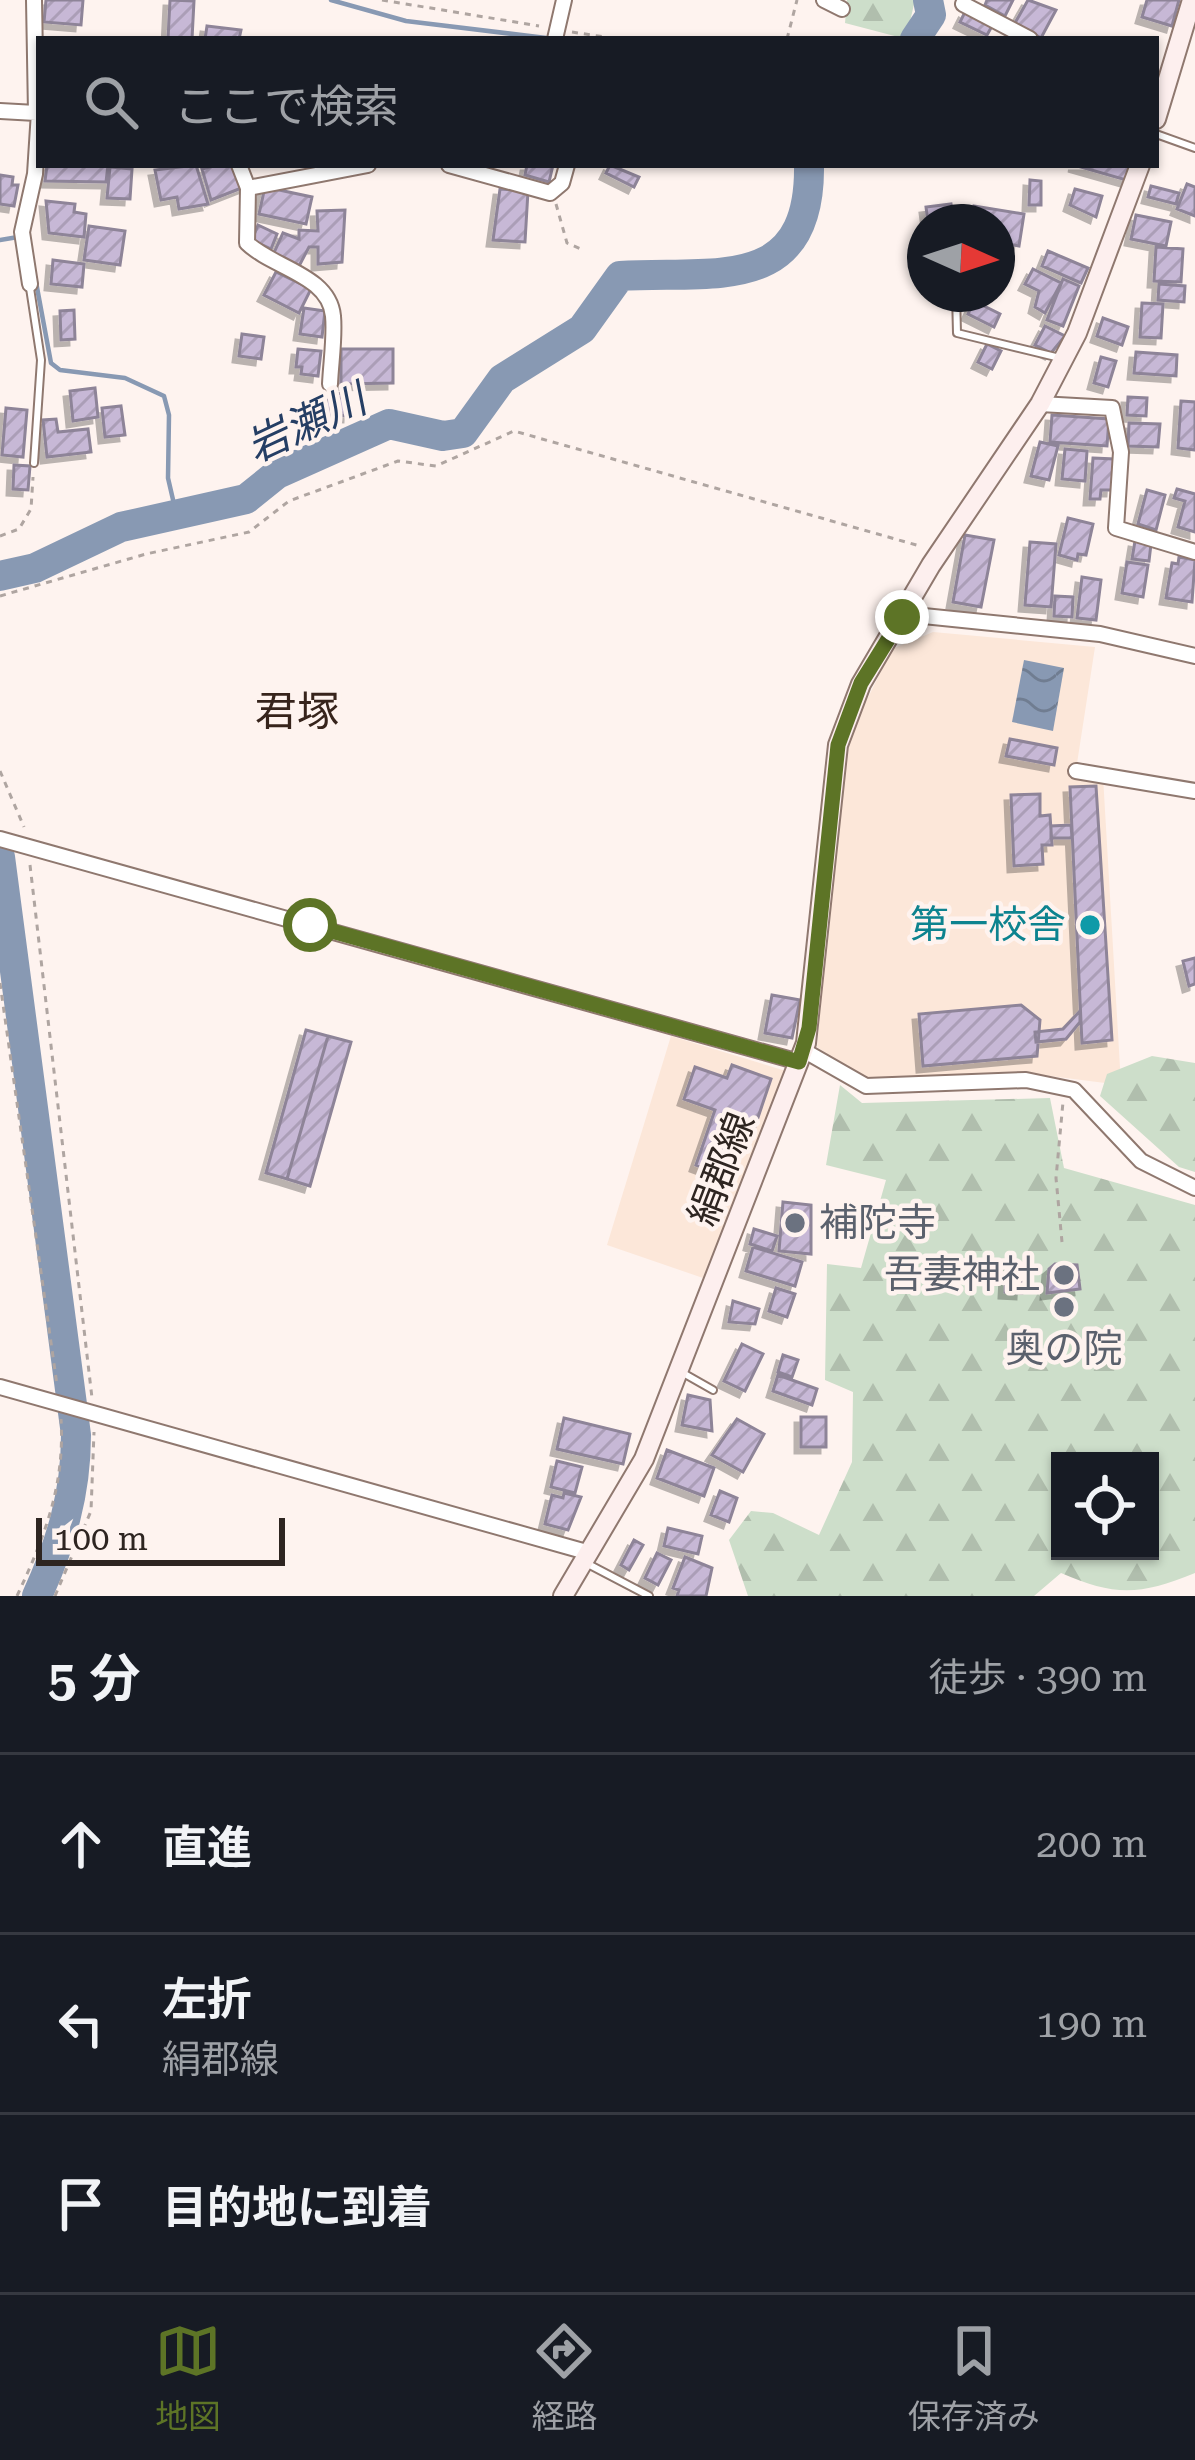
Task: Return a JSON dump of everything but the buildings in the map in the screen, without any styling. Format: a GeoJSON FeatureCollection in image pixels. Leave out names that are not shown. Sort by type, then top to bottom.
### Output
{"type":"FeatureCollection","features":[{"type":"Feature","properties":{"kind":"main road"},"geometry":{"type":"LineString","coordinates":[[1160,94],[1192,0]]}},
{"type":"Feature","properties":{"kind":"main road","name":"絹郡線"},"geometry":{"type":"LineString","coordinates":[[563,1596],[644,1459],[801,1056],[838,745],[861,683],[940,552],[1040,404],[1109,256],[1139,168]]}},
{"type":"Feature","properties":{"kind":"street"},"geometry":{"type":"LineString","coordinates":[[34,0],[36,75]]}},
{"type":"Feature","properties":{"kind":"street"},"geometry":{"type":"LineString","coordinates":[[556,34],[564,0]]}},
{"type":"Feature","properties":{"kind":"street"},"geometry":{"type":"LineString","coordinates":[[824,0],[842,9]]}},
{"type":"Feature","properties":{"kind":"street"},"geometry":{"type":"LineString","coordinates":[[963,4],[1024,36]]}},
{"type":"Feature","properties":{"kind":"street"},"geometry":{"type":"LineString","coordinates":[[0,111],[36,113]]}},
{"type":"Feature","properties":{"kind":"street"},"geometry":{"type":"LineString","coordinates":[[30,284],[23,240],[36,144]]}},
{"type":"Feature","properties":{"kind":"street"},"geometry":{"type":"LineString","coordinates":[[240,168],[248,188],[248,243],[262,257],[324,290],[333,313],[330,384]]}},
{"type":"Feature","properties":{"kind":"street"},"geometry":{"type":"LineString","coordinates":[[248,188],[352,168]]}},
{"type":"Feature","properties":{"kind":"street"},"geometry":{"type":"LineString","coordinates":[[458,168],[533,191],[553,190],[565,168]]}},
{"type":"Feature","properties":{"kind":"street"},"geometry":{"type":"LineString","coordinates":[[1040,404],[1112,408],[1121,452],[1116,528],[1195,552]]}},
{"type":"Feature","properties":{"kind":"street"},"geometry":{"type":"LineString","coordinates":[[904,614],[1100,634],[1195,656]]}},
{"type":"Feature","properties":{"kind":"street"},"geometry":{"type":"LineString","coordinates":[[1076,771],[1195,790]]}},
{"type":"Feature","properties":{"kind":"street"},"geometry":{"type":"LineString","coordinates":[[15,843],[801,1056],[866,1085],[1026,1080],[1074,1090],[1141,1161],[1195,1188]]}},
{"type":"Feature","properties":{"kind":"street"},"geometry":{"type":"LineString","coordinates":[[0,1387],[588,1557]]}},
{"type":"Feature","properties":{"kind":"lane"},"geometry":{"type":"LineString","coordinates":[[1159,135],[1195,148]]}},
{"type":"Feature","properties":{"kind":"lane"},"geometry":{"type":"LineString","coordinates":[[30,284],[41,360],[34,463]]}},
{"type":"Feature","properties":{"kind":"lane"},"geometry":{"type":"LineString","coordinates":[[956,312],[957,333],[1063,359]]}},
{"type":"Feature","properties":{"kind":"lane"},"geometry":{"type":"LineString","coordinates":[[680,1371],[713,1390]]}},
{"type":"Feature","properties":{"kind":"lane"},"geometry":{"type":"LineString","coordinates":[[588,1557],[649,1596]]}},
{"type":"Feature","properties":{"kind":"path"},"geometry":{"type":"LineString","coordinates":[[382,0],[556,34]]}},
{"type":"Feature","properties":{"kind":"path"},"geometry":{"type":"LineString","coordinates":[[788,36],[797,0]]}},
{"type":"Feature","properties":{"kind":"path"},"geometry":{"type":"LineString","coordinates":[[553,190],[567,243],[583,250]]}},
{"type":"Feature","properties":{"kind":"path"},"geometry":{"type":"LineString","coordinates":[[1,591],[250,532],[289,501],[398,461],[436,466],[514,431],[940,552]]}},
{"type":"Feature","properties":{"kind":"path"},"geometry":{"type":"LineString","coordinates":[[0,536],[19,529],[31,509],[34,463]]}},
{"type":"Feature","properties":{"kind":"path"},"geometry":{"type":"LineString","coordinates":[[0,771],[19,807],[15,843],[92,1412],[91,1510],[55,1596]]}},
{"type":"Feature","properties":{"kind":"path"},"geometry":{"type":"LineString","coordinates":[[0,983],[62,1405],[64,1463],[48,1529],[17,1596]]}},
{"type":"Feature","properties":{"kind":"path"},"geometry":{"type":"LineString","coordinates":[[1062,1242],[1056,1178],[1064,1088]]}},
{"type":"Feature","properties":{"kind":"shaded area"},"geometry":{"type":"Polygon","coordinates":[[[933,632],[1095,647],[1076,770],[1103,776],[1121,1085],[1026,1073],[863,1078],[817,1047],[841,771],[850,734],[892,649],[933,632]]]}},
{"type":"Feature","properties":{"kind":"shaded area"},"geometry":{"type":"Polygon","coordinates":[[[671,1036],[786,1071],[703,1278],[607,1245],[671,1036]]]}},
{"type":"Feature","properties":{"kind":"green space"},"geometry":{"type":"Polygon","coordinates":[[[847,0],[915,0],[907,36],[845,23],[847,0]]]}},
{"type":"Feature","properties":{"kind":"green space"},"geometry":{"type":"Polygon","coordinates":[[[1152,1056],[1195,1063],[1195,1172],[1179,1167],[1100,1096],[1107,1074],[1152,1056]]]}},
{"type":"Feature","properties":{"kind":"green space"},"geometry":{"type":"Polygon","coordinates":[[[840,1085],[862,1103],[1050,1098],[1064,1168],[1195,1205],[1195,1573],[1158,1586],[1127,1590],[1096,1586],[1061,1573],[1034,1596],[748,1596],[729,1540],[751,1511],[773,1513],[819,1535],[852,1462],[853,1392],[825,1380],[827,1264],[861,1268],[886,1180],[826,1165],[840,1085]]]}},
{"type":"Feature","properties":{"kind":"water"},"geometry":{"type":"Polygon","coordinates":[[[1024,660],[1064,668],[1053,731],[1012,722],[1024,660]]]}},
{"type":"Feature","properties":{"kind":"waterway"},"geometry":{"type":"LineString","coordinates":[[331,0],[406,21],[530,36]]}},
{"type":"Feature","properties":{"kind":"waterway","name":"岩瀬川"},"geometry":{"type":"LineString","coordinates":[[917,36],[931,15],[928,0]]}},
{"type":"Feature","properties":{"kind":"waterway","name":"岩瀬川"},"geometry":{"type":"LineString","coordinates":[[0,576],[35,568],[121,527],[246,499],[277,474],[389,424],[443,436],[463,433],[502,379],[582,329],[620,276],[721,273],[774,256],[793,237],[805,207],[809,168]]}},
{"type":"Feature","properties":{"kind":"waterway"},"geometry":{"type":"LineString","coordinates":[[0,240],[18,237]]}},
{"type":"Feature","properties":{"kind":"waterway"},"geometry":{"type":"LineString","coordinates":[[36,282],[51,363],[60,370],[125,378],[164,396],[169,415],[168,478],[177,517]]}},
{"type":"Feature","properties":{"kind":"waterway","name":"岩瀬川"},"geometry":{"type":"LineString","coordinates":[[0,857],[76,1435],[66,1518],[37,1596]]}},
{"type":"Feature","properties":{"kind":"place","name":"第一校舎"},"geometry":{"type":"Point","coordinates":[1090,925]}},
{"type":"Feature","properties":{"kind":"place","name":"補陀寺"},"geometry":{"type":"Point","coordinates":[795,1223]}},
{"type":"Feature","properties":{"kind":"place","name":"吾妻神社"},"geometry":{"type":"Point","coordinates":[1064,1275]}},
{"type":"Feature","properties":{"kind":"place","name":"奥の院"},"geometry":{"type":"Point","coordinates":[1064,1307]}},
{"type":"Feature","properties":{"kind":"district","name":"君塚"},"geometry":{"type":"Point","coordinates":[297,711]}},
{"type":"Feature","properties":{"kind":"route"},"geometry":{"type":"LineString","coordinates":[[310,925],[799,1062],[809,1028],[838,745],[861,683],[902,617]]}}]}
